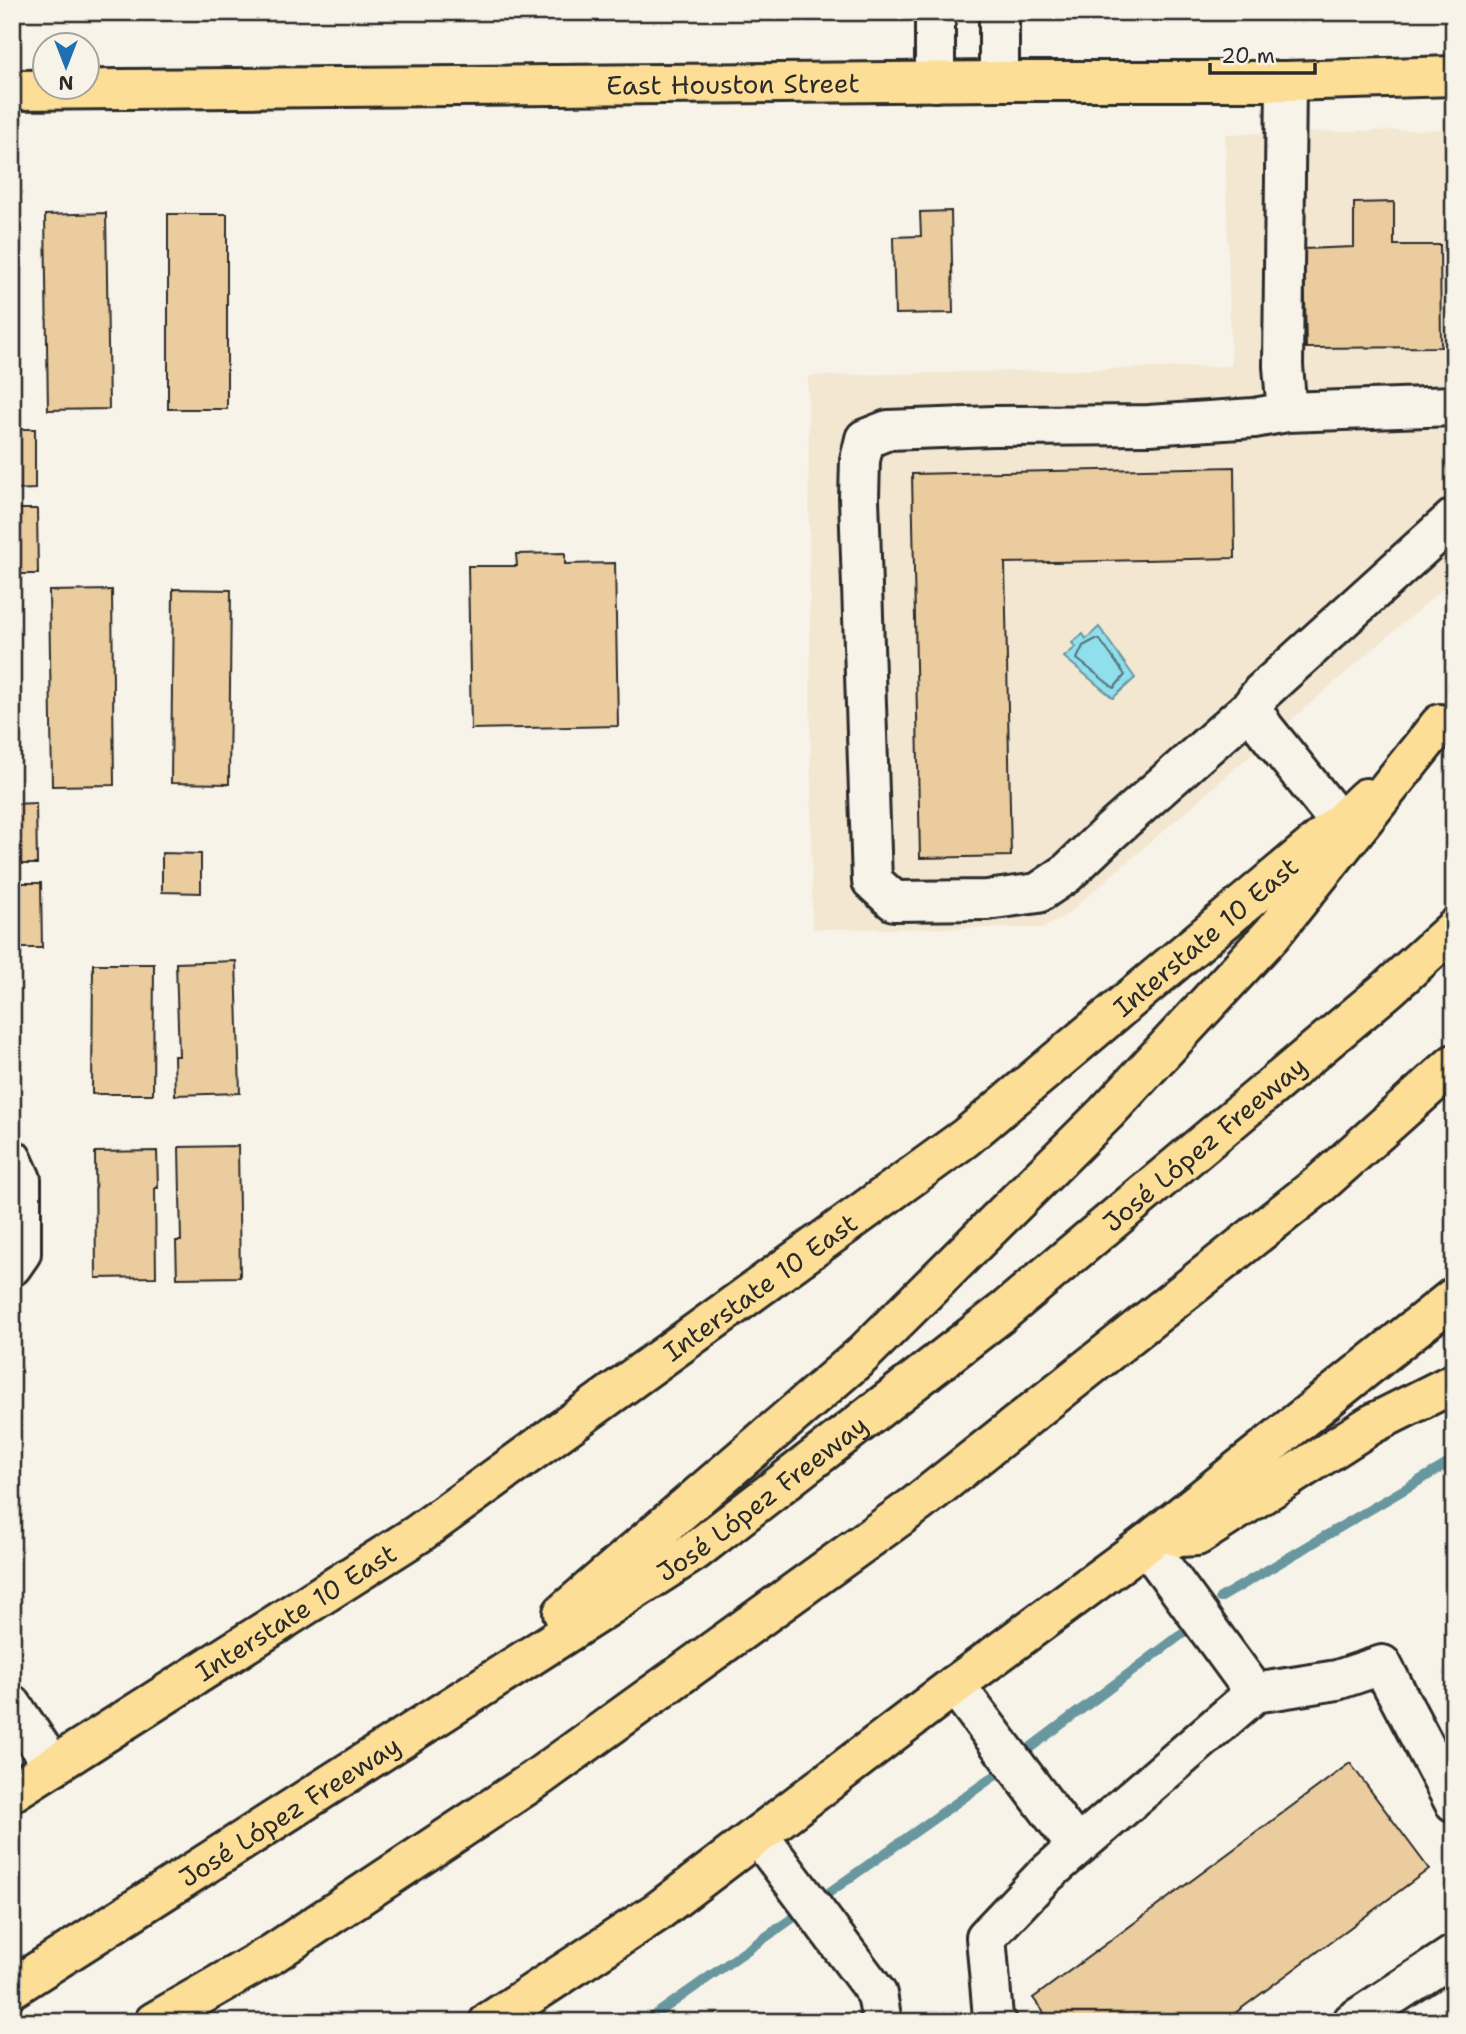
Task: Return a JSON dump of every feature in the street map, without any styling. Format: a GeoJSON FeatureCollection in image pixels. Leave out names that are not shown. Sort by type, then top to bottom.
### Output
{"type":"FeatureCollection","features":[{"type":"Feature","properties":{"kind":"main road","name":"East Houston Street"},"geometry":{"type":"LineString","coordinates":[[12,90],[1286,81],[1454,76]]}},
{"type":"Feature","properties":{"kind":"main road","name":"Interstate 10 East"},"geometry":{"type":"LineString","coordinates":[[12,1792],[418,1534],[965,1138],[1340,823],[1447,718]]}},
{"type":"Feature","properties":{"kind":"main road"},"geometry":{"type":"LineString","coordinates":[[460,1702],[862,1355],[1106,1113],[1272,934],[1447,718]]}},
{"type":"Feature","properties":{"kind":"main road","name":"José López Freeway"},"geometry":{"type":"LineString","coordinates":[[12,1988],[695,1551],[1003,1312],[1388,989],[1454,929]]}},
{"type":"Feature","properties":{"kind":"main road"},"geometry":{"type":"LineString","coordinates":[[154,2022],[272,1954],[536,1779],[917,1504],[1320,1184],[1454,1064]]}},
{"type":"Feature","properties":{"kind":"main road"},"geometry":{"type":"LineString","coordinates":[[489,2022],[657,1912],[1154,1538],[1454,1297]]}},
{"type":"Feature","properties":{"kind":"main road"},"geometry":{"type":"LineString","coordinates":[[1154,1538],[1197,1536],[1372,1424],[1454,1383]]}},
{"type":"Feature","properties":{"kind":"street"},"geometry":{"type":"LineString","coordinates":[[935,12],[935,82]]}},
{"type":"Feature","properties":{"kind":"street"},"geometry":{"type":"LineString","coordinates":[[999,12],[999,81]]}},
{"type":"Feature","properties":{"kind":"street"},"geometry":{"type":"LineString","coordinates":[[1286,81],[1283,366],[1287,412]]}},
{"type":"Feature","properties":{"kind":"street"},"geometry":{"type":"LineString","coordinates":[[1454,406],[1287,412],[1254,418],[1149,425],[888,430],[865,439],[860,460],[864,700],[872,881],[894,901],[987,900],[1038,893],[1066,874],[1251,707],[1262,692],[1454,517]]}},
{"type":"Feature","properties":{"kind":"street"},"geometry":{"type":"LineString","coordinates":[[1251,707],[1264,728],[1340,823]]}},
{"type":"Feature","properties":{"kind":"street"},"geometry":{"type":"LineString","coordinates":[[12,1159],[20,1179],[20,1253],[12,1266]]}},
{"type":"Feature","properties":{"kind":"street"},"geometry":{"type":"LineString","coordinates":[[1154,1538],[1255,1693]]}},
{"type":"Feature","properties":{"kind":"street"},"geometry":{"type":"LineString","coordinates":[[996,2022],[993,2017],[986,1937],[1043,1877],[1255,1693],[1338,1680],[1382,1665],[1454,1802]]}},
{"type":"Feature","properties":{"kind":"street"},"geometry":{"type":"LineString","coordinates":[[956,1685],[1077,1847]]}},
{"type":"Feature","properties":{"kind":"street"},"geometry":{"type":"LineString","coordinates":[[12,1705],[53,1766]]}},
{"type":"Feature","properties":{"kind":"street"},"geometry":{"type":"LineString","coordinates":[[758,1835],[877,1994],[881,2022]]}},
{"type":"Feature","properties":{"kind":"street"},"geometry":{"type":"LineString","coordinates":[[1352,2022],[1454,1955]]}},
{"type":"Feature","properties":{"kind":"shaded area"},"geometry":{"type":"Polygon","coordinates":[[[1454,129],[1454,579],[1065,916],[1043,928],[812,929],[808,376],[1231,366],[1225,134],[1454,129]]]}},
{"type":"Feature","properties":{"kind":"water"},"geometry":{"type":"Polygon","coordinates":[[[1099,627],[1135,678],[1113,698],[1064,657],[1076,647],[1072,643],[1083,634],[1086,639],[1099,627]]]}},
{"type":"Feature","properties":{"kind":"building"},"geometry":{"type":"Polygon","coordinates":[[[1394,202],[1394,245],[1440,245],[1441,347],[1306,348],[1304,249],[1354,247],[1354,203],[1394,202]]]}},
{"type":"Feature","properties":{"kind":"building"},"geometry":{"type":"Polygon","coordinates":[[[951,211],[953,313],[895,314],[893,237],[921,236],[920,212],[951,211]]]}},
{"type":"Feature","properties":{"kind":"building"},"geometry":{"type":"Polygon","coordinates":[[[106,213],[109,409],[48,410],[45,215],[106,213]]]}},
{"type":"Feature","properties":{"kind":"building"},"geometry":{"type":"Polygon","coordinates":[[[168,214],[227,214],[227,409],[168,409],[168,214]]]}},
{"type":"Feature","properties":{"kind":"building"},"geometry":{"type":"Polygon","coordinates":[[[12,429],[35,429],[35,489],[12,490],[12,429]]]}},
{"type":"Feature","properties":{"kind":"building"},"geometry":{"type":"Polygon","coordinates":[[[1234,467],[1235,558],[1005,563],[1011,856],[920,858],[912,474],[1234,467]]]}},
{"type":"Feature","properties":{"kind":"building"},"geometry":{"type":"Polygon","coordinates":[[[12,509],[37,509],[38,574],[12,574],[12,509]]]}},
{"type":"Feature","properties":{"kind":"building"},"geometry":{"type":"Polygon","coordinates":[[[565,553],[565,564],[615,563],[618,726],[471,729],[468,566],[517,566],[516,554],[565,553]]]}},
{"type":"Feature","properties":{"kind":"building"},"geometry":{"type":"Polygon","coordinates":[[[173,589],[231,590],[229,784],[171,783],[173,589]]]}},
{"type":"Feature","properties":{"kind":"building"},"geometry":{"type":"Polygon","coordinates":[[[112,590],[114,785],[52,786],[49,591],[112,590]]]}},
{"type":"Feature","properties":{"kind":"building"},"geometry":{"type":"Polygon","coordinates":[[[36,803],[37,864],[12,864],[12,804],[36,803]]]}},
{"type":"Feature","properties":{"kind":"building"},"geometry":{"type":"Polygon","coordinates":[[[162,853],[201,854],[201,893],[162,892],[162,853]]]}},
{"type":"Feature","properties":{"kind":"building"},"geometry":{"type":"Polygon","coordinates":[[[12,883],[41,883],[42,948],[12,948],[12,883]]]}},
{"type":"Feature","properties":{"kind":"building"},"geometry":{"type":"Polygon","coordinates":[[[236,961],[240,1093],[175,1095],[174,1056],[179,1056],[176,963],[236,961]]]}},
{"type":"Feature","properties":{"kind":"building"},"geometry":{"type":"Polygon","coordinates":[[[93,964],[154,964],[153,1094],[92,1094],[93,964]]]}},
{"type":"Feature","properties":{"kind":"building"},"geometry":{"type":"Polygon","coordinates":[[[238,1146],[240,1277],[177,1278],[176,1241],[181,1241],[179,1147],[238,1146]]]}},
{"type":"Feature","properties":{"kind":"building"},"geometry":{"type":"Polygon","coordinates":[[[157,1151],[156,1277],[96,1278],[95,1152],[157,1151]]]}},
{"type":"Feature","properties":{"kind":"building"},"geometry":{"type":"Polygon","coordinates":[[[1350,1763],[1429,1869],[1223,2022],[1051,2022],[1033,1998],[1350,1763]]]}},
{"type":"Feature","properties":{"kind":"waterway"},"geometry":{"type":"LineString","coordinates":[[1220,1598],[1454,1460]]}},
{"type":"Feature","properties":{"kind":"waterway"},"geometry":{"type":"LineString","coordinates":[[1031,1747],[1182,1634]]}},
{"type":"Feature","properties":{"kind":"waterway"},"geometry":{"type":"LineString","coordinates":[[645,2022],[993,1777]]}}]}
